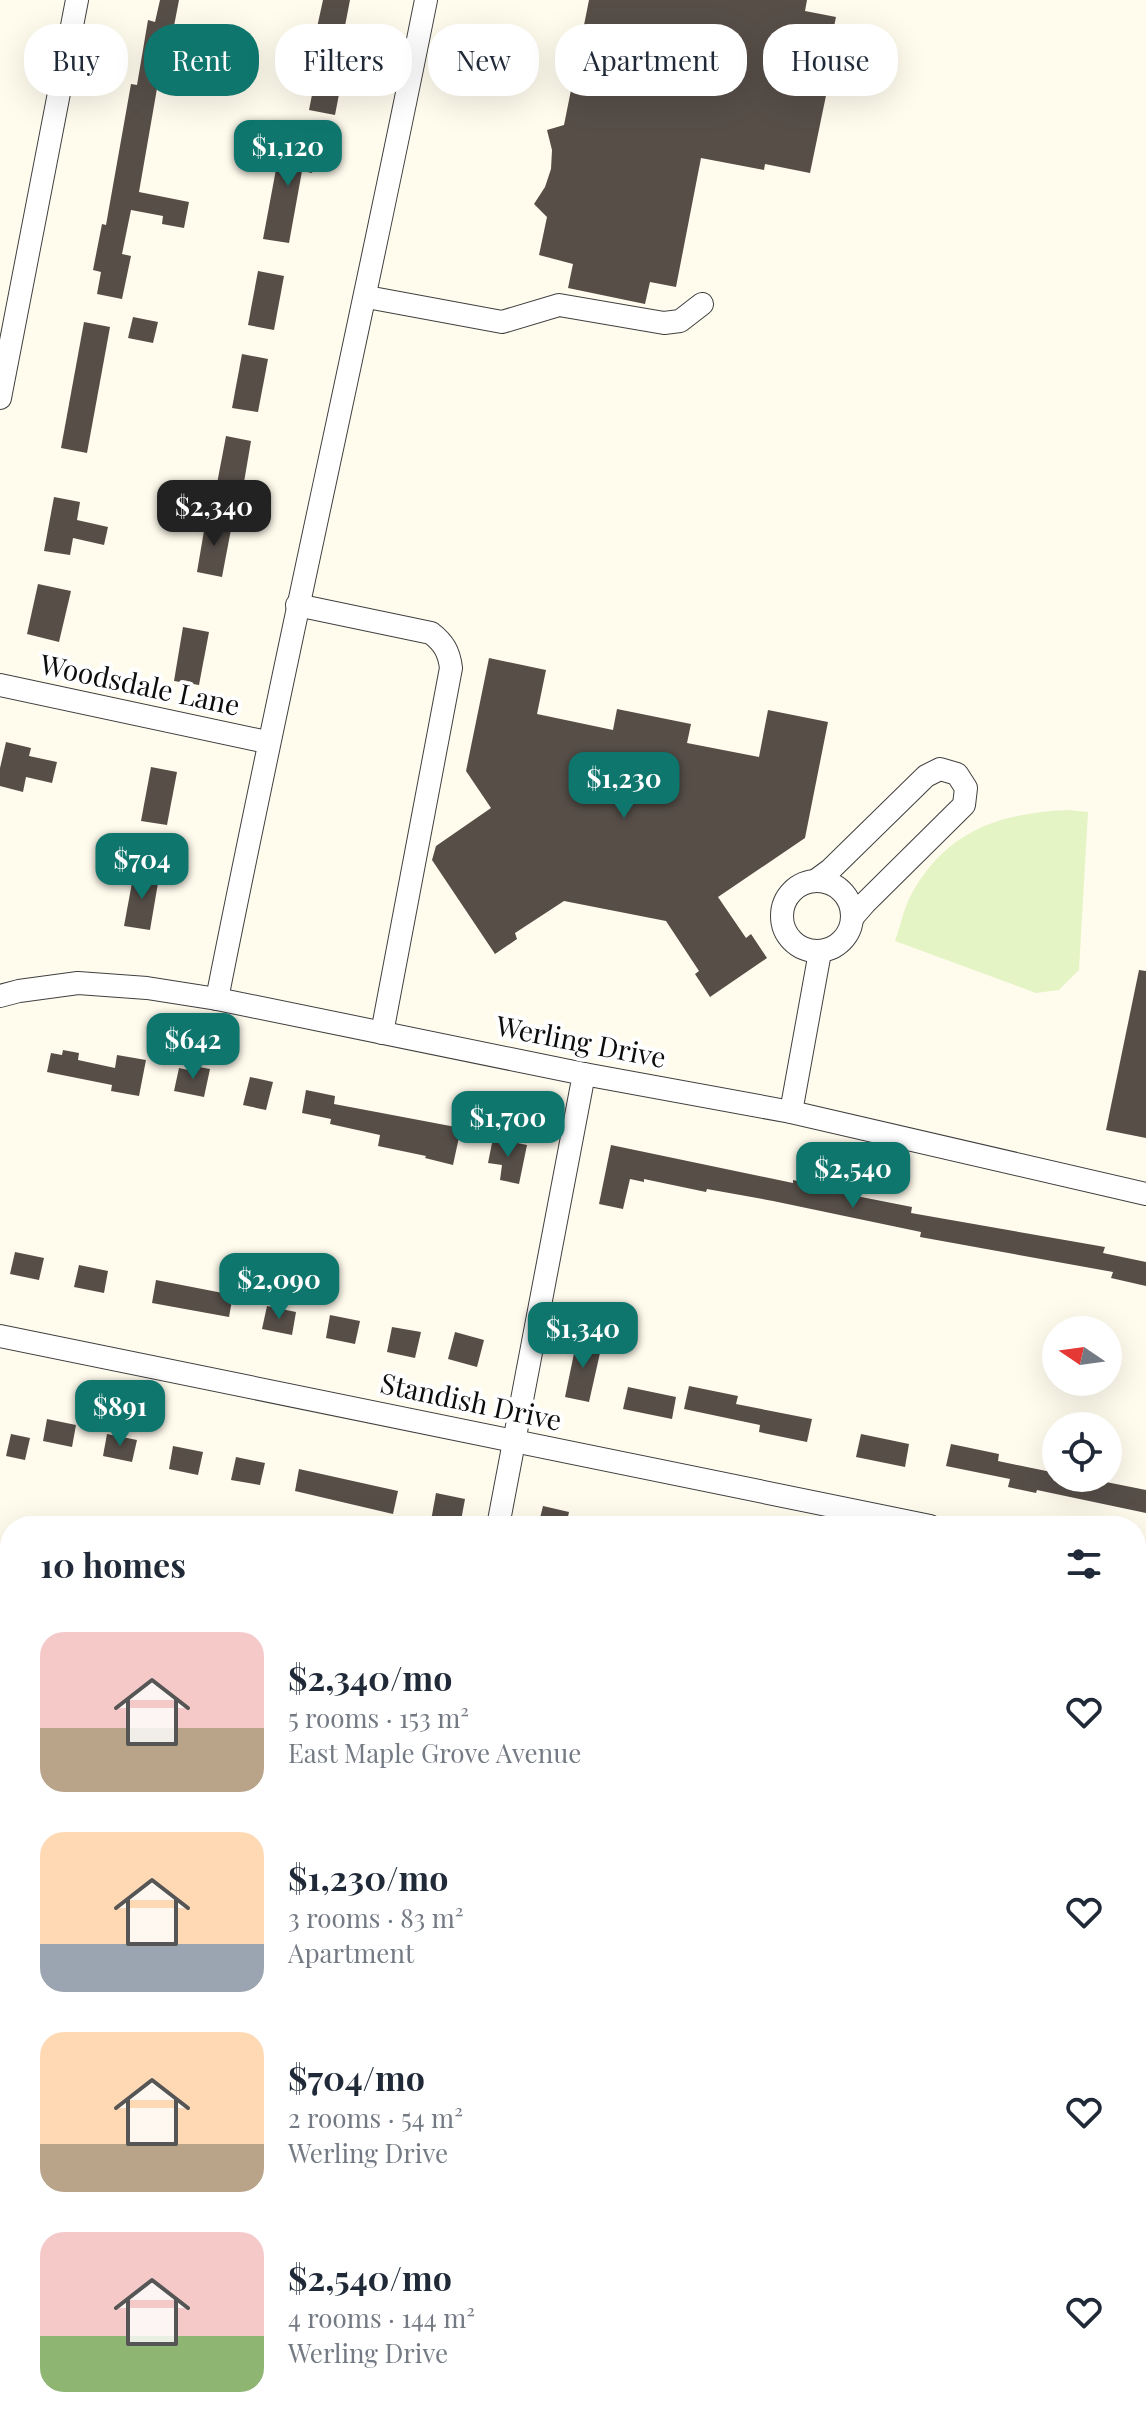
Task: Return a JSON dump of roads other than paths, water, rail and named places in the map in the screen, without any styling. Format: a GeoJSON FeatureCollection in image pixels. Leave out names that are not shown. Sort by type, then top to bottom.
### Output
{"type":"FeatureCollection","features":[{"type":"Feature","properties":{"kind":"street"},"geometry":{"type":"LineString","coordinates":[[0,398],[77,0]]}},
{"type":"Feature","properties":{"kind":"street"},"geometry":{"type":"LineString","coordinates":[[217,999],[267,742],[367,297],[426,0]]}},
{"type":"Feature","properties":{"kind":"street"},"geometry":{"type":"LineString","coordinates":[[367,297],[502,322],[559,305],[664,323],[680,321],[702,304]]}},
{"type":"Feature","properties":{"kind":"street"},"geometry":{"type":"LineString","coordinates":[[297,605],[431,633],[442,641],[449,653],[451,668],[382,1033]]}},
{"type":"Feature","properties":{"kind":"street","name":"Woodsdale Lane"},"geometry":{"type":"LineString","coordinates":[[0,685],[267,742]]}},
{"type":"Feature","properties":{"kind":"street"},"geometry":{"type":"LineString","coordinates":[[815,881],[838,888],[851,906],[852,918],[849,931],[842,941],[820,952],[797,945],[783,926],[785,901],[792,891],[830,870],[926,776],[940,769],[957,774],[966,788],[964,805],[852,918]]}},
{"type":"Feature","properties":{"kind":"street"},"geometry":{"type":"LineString","coordinates":[[791,1112],[820,952]]}},
{"type":"Feature","properties":{"kind":"street","name":"Werling Drive"},"geometry":{"type":"LineString","coordinates":[[0,996],[48,986],[93,984],[147,988],[217,999],[584,1074],[791,1112],[1146,1194]]}},
{"type":"Feature","properties":{"kind":"street"},"geometry":{"type":"LineString","coordinates":[[500,1516],[584,1074]]}},
{"type":"Feature","properties":{"kind":"street","name":"Standish Drive"},"geometry":{"type":"LineString","coordinates":[[0,1336],[880,1516]]}}]}
